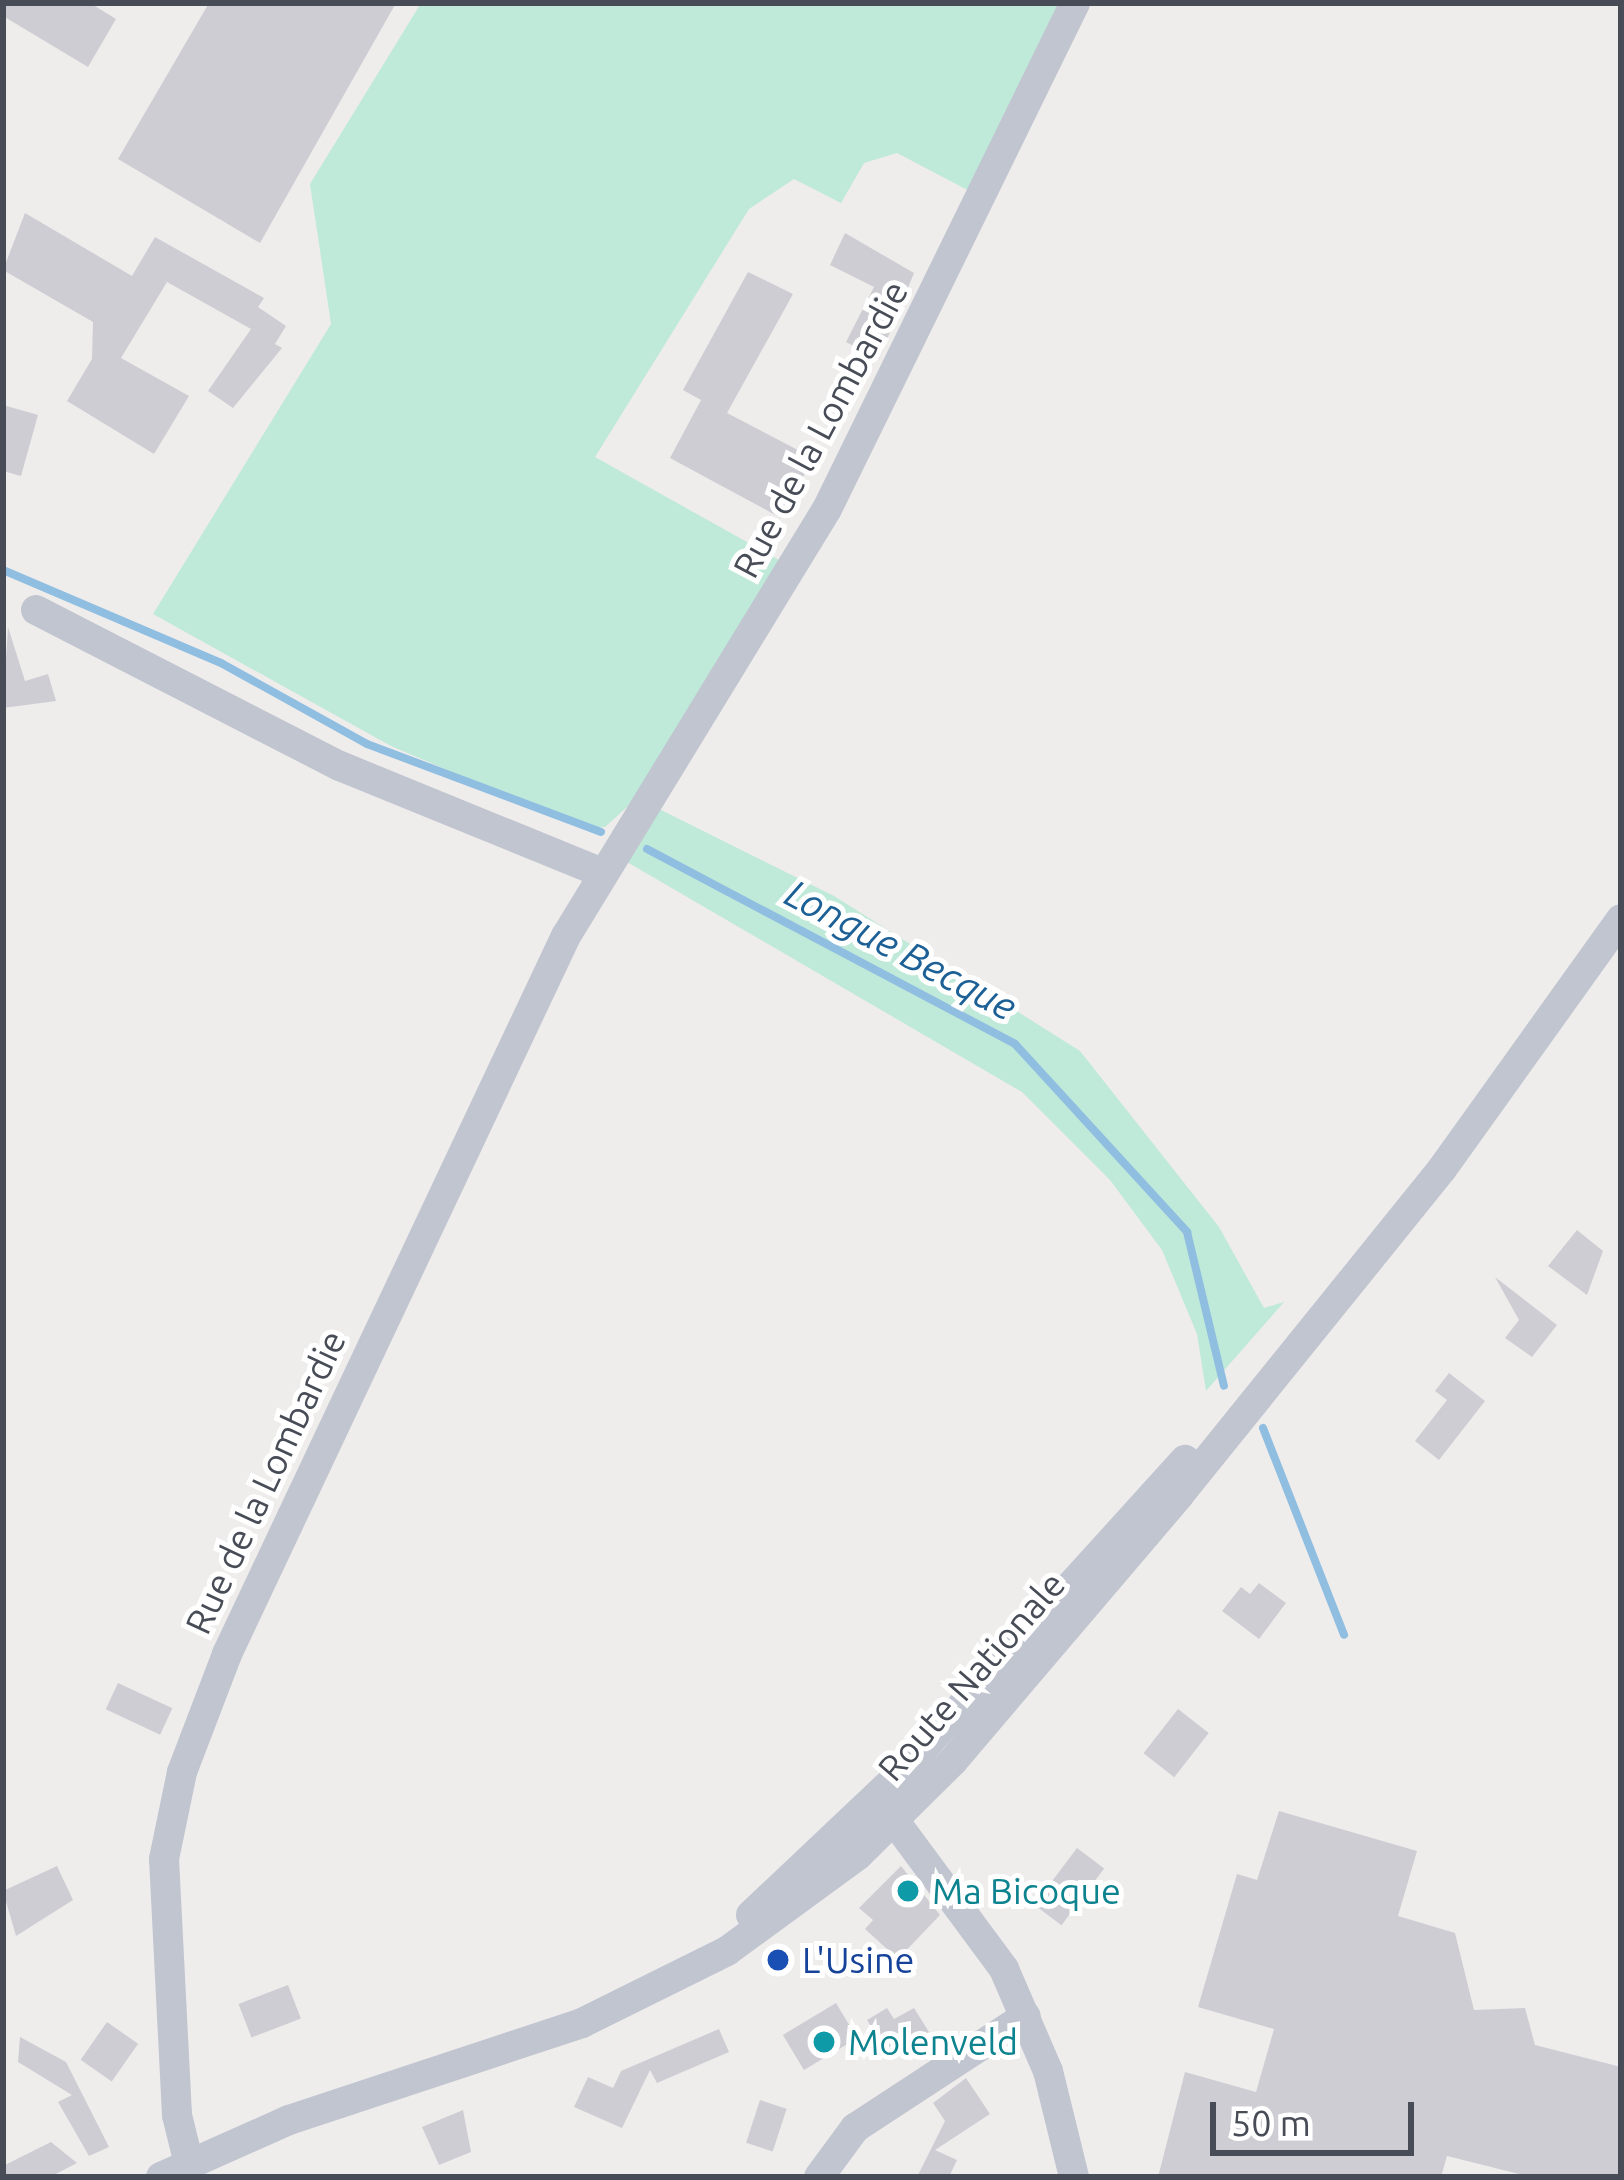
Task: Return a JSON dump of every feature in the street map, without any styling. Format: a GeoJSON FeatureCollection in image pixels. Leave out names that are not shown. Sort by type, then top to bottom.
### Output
{"type":"FeatureCollection","features":[{"type":"Feature","properties":{"kind":"street","name":"Rue de la Lombardie"},"geometry":{"type":"LineString","coordinates":[[175,2171],[162,1901],[182,1772],[250,1604],[602,873],[834,496],[1075,3]]}},
{"type":"Feature","properties":{"kind":"street"},"geometry":{"type":"LineString","coordinates":[[36,610],[340,766],[602,873]]}},
{"type":"Feature","properties":{"kind":"street","name":"Route Nationale"},"geometry":{"type":"LineString","coordinates":[[175,2171],[314,2111],[545,2039],[771,1923],[886,1809],[1286,1360],[1442,1169],[1621,919]]}},
{"type":"Feature","properties":{"kind":"street"},"geometry":{"type":"LineString","coordinates":[[886,1809],[981,1931],[1026,2016],[1074,2177]]}},
{"type":"Feature","properties":{"kind":"street"},"geometry":{"type":"LineString","coordinates":[[819,2177],[855,2128],[1026,2016]]}},
{"type":"Feature","properties":{"kind":"green space"},"geometry":{"type":"Polygon","coordinates":[[[421,3],[1066,3],[977,195],[897,153],[864,163],[841,203],[794,179],[749,209],[595,457],[779,560],[637,798],[605,827],[583,828],[391,746],[153,614],[331,324],[310,184],[421,3]]]}},
{"type":"Feature","properties":{"kind":"green space"},"geometry":{"type":"Polygon","coordinates":[[[659,809],[834,896],[1080,1051],[1219,1227],[1264,1308],[1284,1302],[1206,1391],[1197,1334],[1162,1250],[1110,1180],[1022,1092],[627,862],[659,809]]]}},
{"type":"Feature","properties":{"kind":"building"},"geometry":{"type":"Polygon","coordinates":[[[3,3],[90,3],[116,19],[88,67],[3,16],[3,3]]]}},
{"type":"Feature","properties":{"kind":"building"},"geometry":{"type":"Polygon","coordinates":[[[209,3],[396,3],[260,243],[118,159],[209,3]]]}},
{"type":"Feature","properties":{"kind":"building"},"geometry":{"type":"Polygon","coordinates":[[[25,213],[132,276],[155,237],[264,298],[258,307],[286,326],[275,344],[282,348],[233,408],[208,391],[251,329],[167,282],[121,358],[189,396],[154,454],[67,401],[92,359],[93,322],[3,270],[25,213]]]}},
{"type":"Feature","properties":{"kind":"building"},"geometry":{"type":"Polygon","coordinates":[[[845,233],[914,273],[879,359],[846,342],[874,287],[830,265],[845,233]]]}},
{"type":"Feature","properties":{"kind":"building"},"geometry":{"type":"Polygon","coordinates":[[[748,272],[793,294],[727,413],[813,458],[781,518],[670,458],[701,400],[683,390],[748,272]]]}},
{"type":"Feature","properties":{"kind":"building"},"geometry":{"type":"Polygon","coordinates":[[[3,405],[38,415],[21,476],[3,471],[3,405]]]}},
{"type":"Feature","properties":{"kind":"building"},"geometry":{"type":"Polygon","coordinates":[[[8,627],[25,681],[48,674],[56,701],[3,708],[8,627]]]}},
{"type":"Feature","properties":{"kind":"building"},"geometry":{"type":"Polygon","coordinates":[[[1577,1230],[1603,1251],[1587,1295],[1548,1266],[1577,1230]]]}},
{"type":"Feature","properties":{"kind":"building"},"geometry":{"type":"Polygon","coordinates":[[[1495,1277],[1557,1325],[1532,1357],[1505,1338],[1519,1320],[1495,1277]]]}},
{"type":"Feature","properties":{"kind":"building"},"geometry":{"type":"Polygon","coordinates":[[[1449,1373],[1485,1401],[1439,1460],[1415,1441],[1447,1400],[1435,1391],[1449,1373]]]}},
{"type":"Feature","properties":{"kind":"building"},"geometry":{"type":"Polygon","coordinates":[[[1259,1583],[1286,1603],[1259,1639],[1222,1611],[1241,1587],[1250,1594],[1259,1583]]]}},
{"type":"Feature","properties":{"kind":"building"},"geometry":{"type":"Polygon","coordinates":[[[118,1683],[172,1708],[160,1735],[106,1709],[118,1683]]]}},
{"type":"Feature","properties":{"kind":"building"},"geometry":{"type":"Polygon","coordinates":[[[1178,1709],[1209,1733],[1174,1777],[1144,1753],[1178,1709]]]}},
{"type":"Feature","properties":{"kind":"building"},"geometry":{"type":"Polygon","coordinates":[[[1279,1811],[1417,1851],[1398,1916],[1455,1933],[1474,2010],[1525,2008],[1535,2045],[1621,2067],[1621,2177],[1531,2177],[1447,2156],[1441,2177],[1158,2177],[1185,2072],[1256,2092],[1274,2029],[1198,2007],[1237,1874],[1257,1880],[1279,1811]]]}},
{"type":"Feature","properties":{"kind":"building"},"geometry":{"type":"Polygon","coordinates":[[[1077,1848],[1104,1868],[1061,1925],[1034,1905],[1077,1848]]]}},
{"type":"Feature","properties":{"kind":"building"},"geometry":{"type":"Polygon","coordinates":[[[57,1866],[73,1900],[16,1936],[3,1891],[57,1866]]]}},
{"type":"Feature","properties":{"kind":"building"},"geometry":{"type":"Polygon","coordinates":[[[901,1866],[940,1915],[898,1959],[865,1929],[873,1920],[859,1908],[901,1866]]]}},
{"type":"Feature","properties":{"kind":"building"},"geometry":{"type":"Polygon","coordinates":[[[288,1985],[301,2019],[251,2038],[239,2004],[288,1985]]]}},
{"type":"Feature","properties":{"kind":"building","name":"Molenveld"},"geometry":{"type":"Polygon","coordinates":[[[836,2003],[857,2038],[804,2070],[783,2035],[836,2003]]]}},
{"type":"Feature","properties":{"kind":"building"},"geometry":{"type":"Polygon","coordinates":[[[887,2008],[894,2019],[914,2008],[929,2032],[889,2056],[867,2020],[887,2008]]]}},
{"type":"Feature","properties":{"kind":"building"},"geometry":{"type":"Polygon","coordinates":[[[107,2022],[138,2044],[112,2081],[81,2060],[107,2022]]]}},
{"type":"Feature","properties":{"kind":"building"},"geometry":{"type":"Polygon","coordinates":[[[719,2029],[729,2052],[657,2083],[650,2070],[622,2128],[574,2107],[588,2077],[613,2088],[621,2071],[719,2029]]]}},
{"type":"Feature","properties":{"kind":"building"},"geometry":{"type":"Polygon","coordinates":[[[20,2037],[66,2062],[109,2147],[89,2156],[58,2102],[72,2095],[18,2062],[20,2037]]]}},
{"type":"Feature","properties":{"kind":"building"},"geometry":{"type":"Polygon","coordinates":[[[966,2078],[990,2114],[935,2150],[957,2160],[949,2177],[917,2177],[945,2121],[933,2103],[966,2078]]]}},
{"type":"Feature","properties":{"kind":"building"},"geometry":{"type":"Polygon","coordinates":[[[760,2100],[787,2109],[773,2151],[746,2143],[760,2100]]]}},
{"type":"Feature","properties":{"kind":"building"},"geometry":{"type":"Polygon","coordinates":[[[463,2110],[471,2152],[439,2165],[422,2127],[463,2110]]]}},
{"type":"Feature","properties":{"kind":"building"},"geometry":{"type":"Polygon","coordinates":[[[51,2142],[77,2163],[50,2177],[3,2177],[3,2166],[51,2142]]]}},
{"type":"Feature","properties":{"kind":"waterway","name":"Longue Becque"},"geometry":{"type":"LineString","coordinates":[[3,570],[221,663],[367,744],[601,832]]}},
{"type":"Feature","properties":{"kind":"waterway","name":"Longue Becque"},"geometry":{"type":"LineString","coordinates":[[647,849],[1015,1044],[1187,1232],[1224,1386]]}},
{"type":"Feature","properties":{"kind":"waterway","name":"Longue Becque"},"geometry":{"type":"LineString","coordinates":[[1263,1428],[1344,1635]]}},
{"type":"Feature","properties":{"kind":"place","name":"Ma Bicoque"},"geometry":{"type":"Point","coordinates":[908,1891]}},
{"type":"Feature","properties":{"kind":"place","name":"L'Usine"},"geometry":{"type":"Point","coordinates":[778,1960]}},
{"type":"Feature","properties":{"kind":"place","name":"Molenveld"},"geometry":{"type":"Point","coordinates":[824,2042]}}]}
